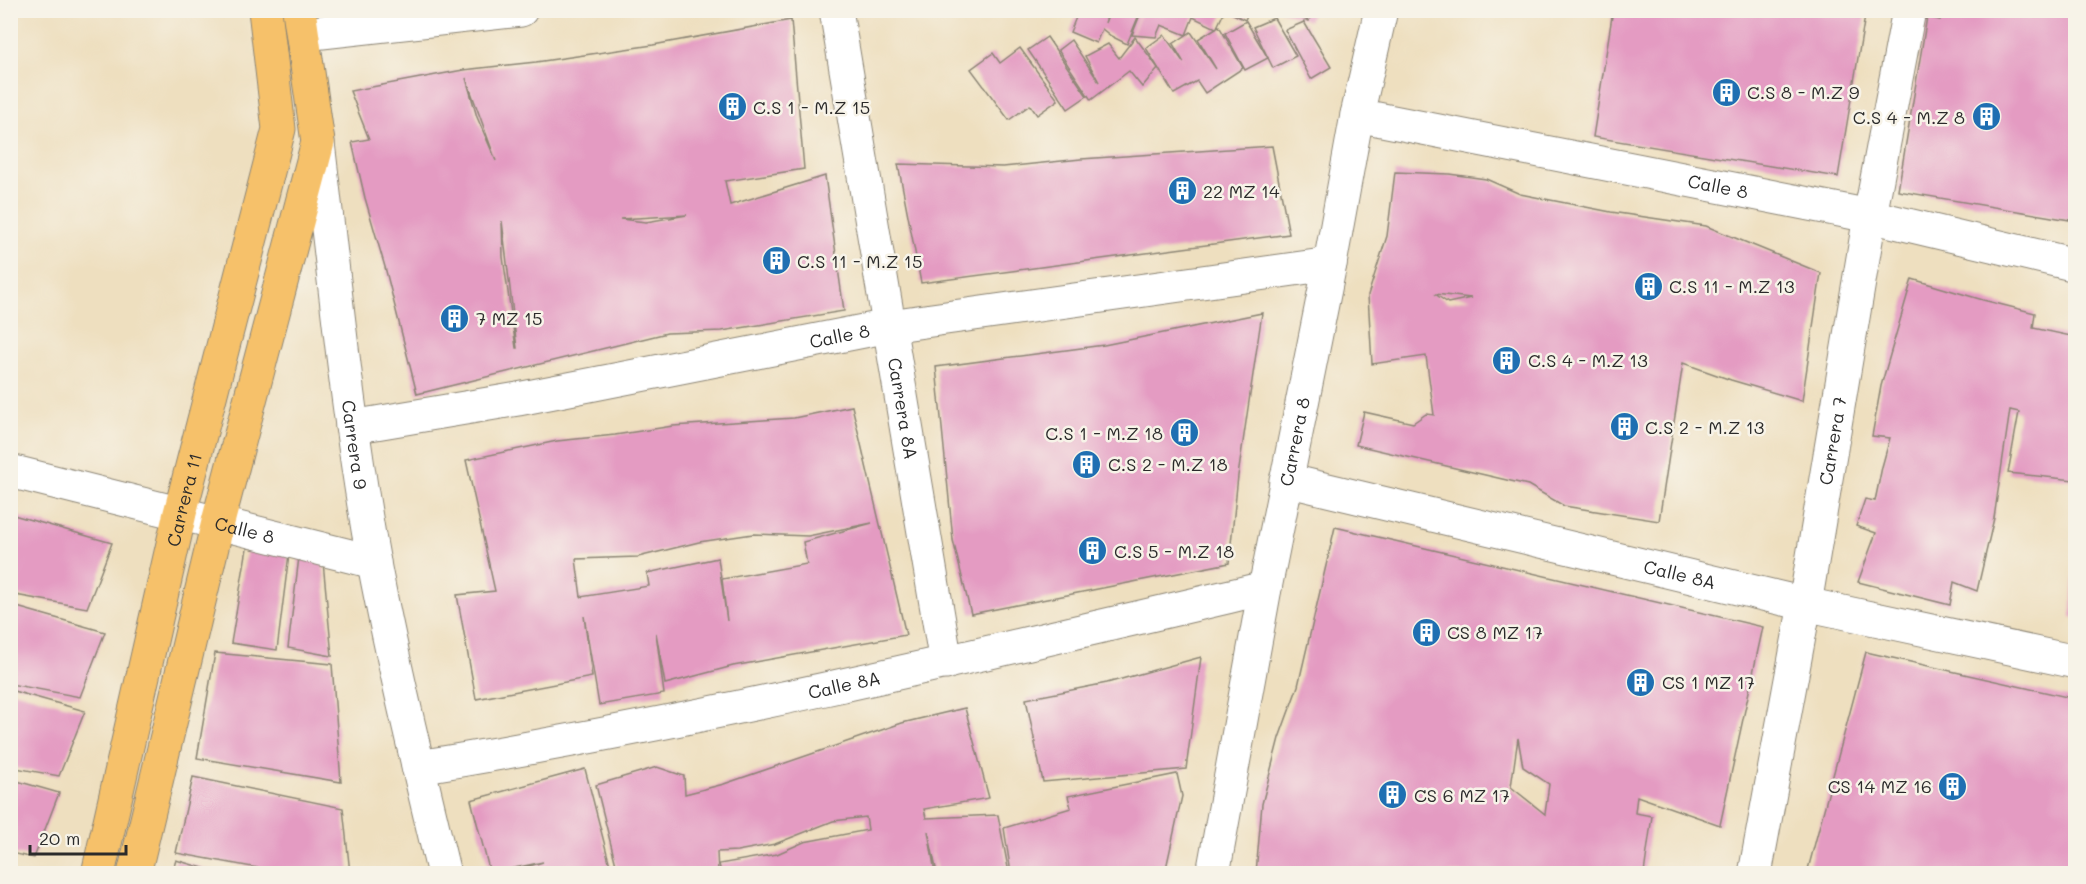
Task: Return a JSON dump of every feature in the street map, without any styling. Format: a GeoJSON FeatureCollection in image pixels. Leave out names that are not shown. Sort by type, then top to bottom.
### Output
{"type":"FeatureCollection","features":[{"type":"Feature","properties":{"kind":"main road","name":"Carrera 11"},"geometry":{"type":"LineString","coordinates":[[98,873],[180,513],[279,129],[265,10]]}},
{"type":"Feature","properties":{"kind":"main road","name":"Carrera 9"},"geometry":{"type":"LineString","coordinates":[[301,22],[318,142]]}},
{"type":"Feature","properties":{"kind":"main road"},"geometry":{"type":"LineString","coordinates":[[134,873],[218,522],[318,142]]}},
{"type":"Feature","properties":{"kind":"street"},"geometry":{"type":"LineString","coordinates":[[301,22],[521,10]]}},
{"type":"Feature","properties":{"kind":"street","name":"Carrera 8A"},"geometry":{"type":"LineString","coordinates":[[836,10],[946,663]]}},
{"type":"Feature","properties":{"kind":"street","name":"Carrera 8"},"geometry":{"type":"LineString","coordinates":[[1213,873],[1265,588],[1330,264],[1357,115],[1381,10]]}},
{"type":"Feature","properties":{"kind":"street","name":"Carrera 7"},"geometry":{"type":"LineString","coordinates":[[1755,873],[1805,604],[1870,216],[1909,10]]}},
{"type":"Feature","properties":{"kind":"street","name":"Calle 8"},"geometry":{"type":"LineString","coordinates":[[1357,115],[1870,216],[2076,265]]}},
{"type":"Feature","properties":{"kind":"street","name":"Carrera 9"},"geometry":{"type":"LineString","coordinates":[[318,142],[352,427],[374,562],[418,767],[444,873]]}},
{"type":"Feature","properties":{"kind":"street","name":"Calle 8"},"geometry":{"type":"LineString","coordinates":[[352,427],[518,399],[889,326],[1330,264]]}},
{"type":"Feature","properties":{"kind":"street","name":"Calle 8"},"geometry":{"type":"LineString","coordinates":[[10,471],[374,562]]}},
{"type":"Feature","properties":{"kind":"street","name":"Calle 8A"},"geometry":{"type":"LineString","coordinates":[[1286,480],[1805,604],[2076,662]]}},
{"type":"Feature","properties":{"kind":"street","name":"Calle 8A"},"geometry":{"type":"LineString","coordinates":[[418,767],[530,749],[946,663],[1265,588]]}},
{"type":"Feature","properties":{"kind":"building"},"geometry":{"type":"Polygon","coordinates":[[[1079,10],[1109,10],[1105,23],[1110,10],[1141,10],[1127,44],[1102,29],[1096,43],[1070,32],[1079,10]]]}},
{"type":"Feature","properties":{"kind":"building"},"geometry":{"type":"Polygon","coordinates":[[[1142,10],[1225,10],[1217,27],[1219,26],[1243,68],[1205,93],[1197,81],[1174,94],[1146,48],[1164,35],[1184,63],[1173,44],[1191,32],[1216,69],[1198,39],[1216,28],[1193,17],[1186,35],[1161,25],[1156,37],[1132,35],[1142,10]]]}},
{"type":"Feature","properties":{"kind":"building"},"geometry":{"type":"Polygon","coordinates":[[[1225,10],[1249,10],[1245,20],[1225,10]]]}},
{"type":"Feature","properties":{"kind":"building"},"geometry":{"type":"Polygon","coordinates":[[[1279,10],[1313,10],[1309,21],[1279,10]]]}},
{"type":"Feature","properties":{"kind":"building","name":"C.S 8 - M.Z 9"},"geometry":{"type":"Polygon","coordinates":[[[1613,10],[1866,10],[1838,177],[1593,137],[1613,10]]]}},
{"type":"Feature","properties":{"kind":"building","name":"C.S 4 - M.Z 8"},"geometry":{"type":"Polygon","coordinates":[[[1941,10],[2076,10],[2076,221],[1898,191],[1927,17],[1940,20],[1941,10]]]}},
{"type":"Feature","properties":{"kind":"building"},"geometry":{"type":"Polygon","coordinates":[[[1274,18],[1296,56],[1273,68],[1253,27],[1274,18]]]}},
{"type":"Feature","properties":{"kind":"building"},"geometry":{"type":"Polygon","coordinates":[[[791,20],[804,169],[725,181],[730,205],[825,176],[844,311],[722,331],[667,333],[417,394],[352,142],[369,139],[350,91],[463,70],[653,45],[791,20]],[[466,78],[477,117],[496,161],[466,78]],[[687,215],[620,219],[646,222],[687,215]],[[502,221],[503,257],[516,348],[517,348],[502,221]]]}},
{"type":"Feature","properties":{"kind":"building"},"geometry":{"type":"Polygon","coordinates":[[[1246,21],[1268,58],[1245,70],[1225,33],[1246,21]]]}},
{"type":"Feature","properties":{"kind":"building"},"geometry":{"type":"Polygon","coordinates":[[[1304,22],[1331,67],[1311,79],[1285,30],[1304,22]]]}},
{"type":"Feature","properties":{"kind":"building"},"geometry":{"type":"Polygon","coordinates":[[[1047,37],[1087,96],[1068,109],[1028,50],[1047,37]]]}},
{"type":"Feature","properties":{"kind":"building"},"geometry":{"type":"Polygon","coordinates":[[[1135,37],[1158,68],[1142,87],[1129,71],[1091,100],[1058,50],[1071,40],[1099,82],[1085,56],[1108,44],[1119,58],[1135,37]]]}},
{"type":"Feature","properties":{"kind":"building"},"geometry":{"type":"Polygon","coordinates":[[[1020,48],[1058,100],[1037,115],[1030,105],[1009,120],[971,69],[993,53],[1000,63],[1020,48]]]}},
{"type":"Feature","properties":{"kind":"building"},"geometry":{"type":"Polygon","coordinates":[[[1272,146],[1289,234],[921,283],[898,164],[1003,167],[1081,159],[1272,146]]]}},
{"type":"Feature","properties":{"kind":"building"},"geometry":{"type":"Polygon","coordinates":[[[1395,172],[1449,174],[1486,179],[1520,194],[1611,212],[1706,226],[1821,273],[1802,401],[1683,363],[1659,521],[1564,506],[1528,485],[1356,445],[1364,412],[1413,423],[1426,414],[1434,415],[1426,356],[1372,364],[1368,295],[1387,236],[1395,172]],[[1435,294],[1448,303],[1471,298],[1435,294]]]}},
{"type":"Feature","properties":{"kind":"building"},"geometry":{"type":"Polygon","coordinates":[[[1912,279],[2035,313],[2033,328],[2076,337],[2074,480],[2008,473],[2019,412],[2010,410],[1994,518],[1977,591],[1954,582],[1950,605],[1858,582],[1876,533],[1856,526],[1865,499],[1875,501],[1890,438],[1872,436],[1881,386],[1912,279]]]}},
{"type":"Feature","properties":{"kind":"building"},"geometry":{"type":"Polygon","coordinates":[[[1262,313],[1238,476],[1229,563],[971,614],[953,540],[936,367],[1104,345],[1262,313]]]}},
{"type":"Feature","properties":{"kind":"building"},"geometry":{"type":"Polygon","coordinates":[[[852,406],[906,635],[733,666],[665,684],[656,633],[664,694],[599,705],[584,616],[592,677],[476,699],[457,595],[495,591],[466,460],[557,441],[673,426],[794,418],[852,406]],[[872,523],[808,536],[753,534],[699,542],[638,557],[576,559],[581,597],[649,586],[647,573],[718,558],[727,621],[722,579],[807,564],[803,542],[872,523]]]}},
{"type":"Feature","properties":{"kind":"building"},"geometry":{"type":"Polygon","coordinates":[[[10,514],[112,543],[87,608],[10,594],[10,514]]]}},
{"type":"Feature","properties":{"kind":"building"},"geometry":{"type":"Polygon","coordinates":[[[1335,527],[1763,627],[1720,825],[1637,796],[1635,813],[1652,816],[1644,873],[1256,873],[1262,804],[1279,738],[1298,686],[1335,527]],[[1518,738],[1511,787],[1545,814],[1549,784],[1523,767],[1518,738]]]}},
{"type":"Feature","properties":{"kind":"building"},"geometry":{"type":"Polygon","coordinates":[[[247,548],[289,554],[277,650],[231,643],[247,548]]]}},
{"type":"Feature","properties":{"kind":"building"},"geometry":{"type":"Polygon","coordinates":[[[299,557],[323,562],[332,656],[288,648],[299,557]]]}},
{"type":"Feature","properties":{"kind":"building"},"geometry":{"type":"Polygon","coordinates":[[[2074,563],[2076,563],[2076,618],[2071,617],[2074,563]]]}},
{"type":"Feature","properties":{"kind":"building"},"geometry":{"type":"Polygon","coordinates":[[[10,605],[105,632],[80,697],[10,684],[10,605]]]}},
{"type":"Feature","properties":{"kind":"building","name":"CS 14 MZ 16"},"geometry":{"type":"Polygon","coordinates":[[[1866,652],[2076,699],[2076,873],[1807,873],[1866,652]]]}},
{"type":"Feature","properties":{"kind":"building"},"geometry":{"type":"Polygon","coordinates":[[[215,653],[332,664],[341,782],[197,758],[215,653]]]}},
{"type":"Feature","properties":{"kind":"building"},"geometry":{"type":"Polygon","coordinates":[[[1201,657],[1186,769],[1043,782],[1026,699],[1107,683],[1201,657]]]}},
{"type":"Feature","properties":{"kind":"building"},"geometry":{"type":"Polygon","coordinates":[[[10,690],[85,711],[59,776],[10,767],[10,690]]]}},
{"type":"Feature","properties":{"kind":"building"},"geometry":{"type":"Polygon","coordinates":[[[965,708],[989,798],[924,809],[926,818],[998,815],[1009,873],[937,873],[928,831],[935,873],[721,873],[719,864],[777,854],[804,842],[868,830],[866,817],[833,821],[775,844],[717,852],[718,873],[618,873],[596,785],[657,767],[684,776],[685,794],[724,784],[902,723],[965,708]]]}},
{"type":"Feature","properties":{"kind":"building"},"geometry":{"type":"Polygon","coordinates":[[[585,769],[612,873],[522,873],[520,869],[543,862],[490,873],[471,800],[585,769]]]}},
{"type":"Feature","properties":{"kind":"building"},"geometry":{"type":"Polygon","coordinates":[[[1177,774],[1182,796],[1165,873],[1011,873],[1004,828],[1071,808],[1068,796],[1177,774]]]}},
{"type":"Feature","properties":{"kind":"building"},"geometry":{"type":"Polygon","coordinates":[[[193,777],[343,808],[350,873],[285,873],[176,853],[193,777]]]}},
{"type":"Feature","properties":{"kind":"building"},"geometry":{"type":"Polygon","coordinates":[[[10,779],[59,793],[34,858],[10,853],[10,779]]]}},
{"type":"Feature","properties":{"kind":"building"},"geometry":{"type":"Polygon","coordinates":[[[176,860],[220,873],[172,873],[176,860]]]}},
{"type":"Feature","properties":{"kind":"place","name":"C.S 8 - M.Z 9"},"geometry":{"type":"Point","coordinates":[1726,92]}},
{"type":"Feature","properties":{"kind":"place","name":"C.S 1 - M.Z 15"},"geometry":{"type":"Point","coordinates":[732,107]}},
{"type":"Feature","properties":{"kind":"place","name":"C.S 4 - M.Z 8"},"geometry":{"type":"Point","coordinates":[1986,117]}},
{"type":"Feature","properties":{"kind":"place","name":"22 MZ 14"},"geometry":{"type":"Point","coordinates":[1182,191]}},
{"type":"Feature","properties":{"kind":"place","name":"C.S 11 - M.Z 15"},"geometry":{"type":"Point","coordinates":[776,261]}},
{"type":"Feature","properties":{"kind":"place","name":"C.S 11 - M.Z 13"},"geometry":{"type":"Point","coordinates":[1648,286]}},
{"type":"Feature","properties":{"kind":"place","name":"7 MZ 15"},"geometry":{"type":"Point","coordinates":[455,318]}},
{"type":"Feature","properties":{"kind":"place","name":"C.S 4 - M.Z 13"},"geometry":{"type":"Point","coordinates":[1507,360]}},
{"type":"Feature","properties":{"kind":"place","name":"C.S 2 - M.Z 13"},"geometry":{"type":"Point","coordinates":[1624,427]}},
{"type":"Feature","properties":{"kind":"place","name":"C.S 1 - M.Z 18"},"geometry":{"type":"Point","coordinates":[1184,433]}},
{"type":"Feature","properties":{"kind":"place","name":"C.S 2 - M.Z 18"},"geometry":{"type":"Point","coordinates":[1087,464]}},
{"type":"Feature","properties":{"kind":"place","name":"C.S 5 - M.Z 18"},"geometry":{"type":"Point","coordinates":[1093,551]}},
{"type":"Feature","properties":{"kind":"place","name":"CS 8 MZ 17"},"geometry":{"type":"Point","coordinates":[1426,632]}},
{"type":"Feature","properties":{"kind":"place","name":"CS 1 MZ 17"},"geometry":{"type":"Point","coordinates":[1641,682]}},
{"type":"Feature","properties":{"kind":"place","name":"CS 14 MZ 16"},"geometry":{"type":"Point","coordinates":[1953,786]}},
{"type":"Feature","properties":{"kind":"place","name":"CS 6 MZ 17"},"geometry":{"type":"Point","coordinates":[1393,795]}}]}
